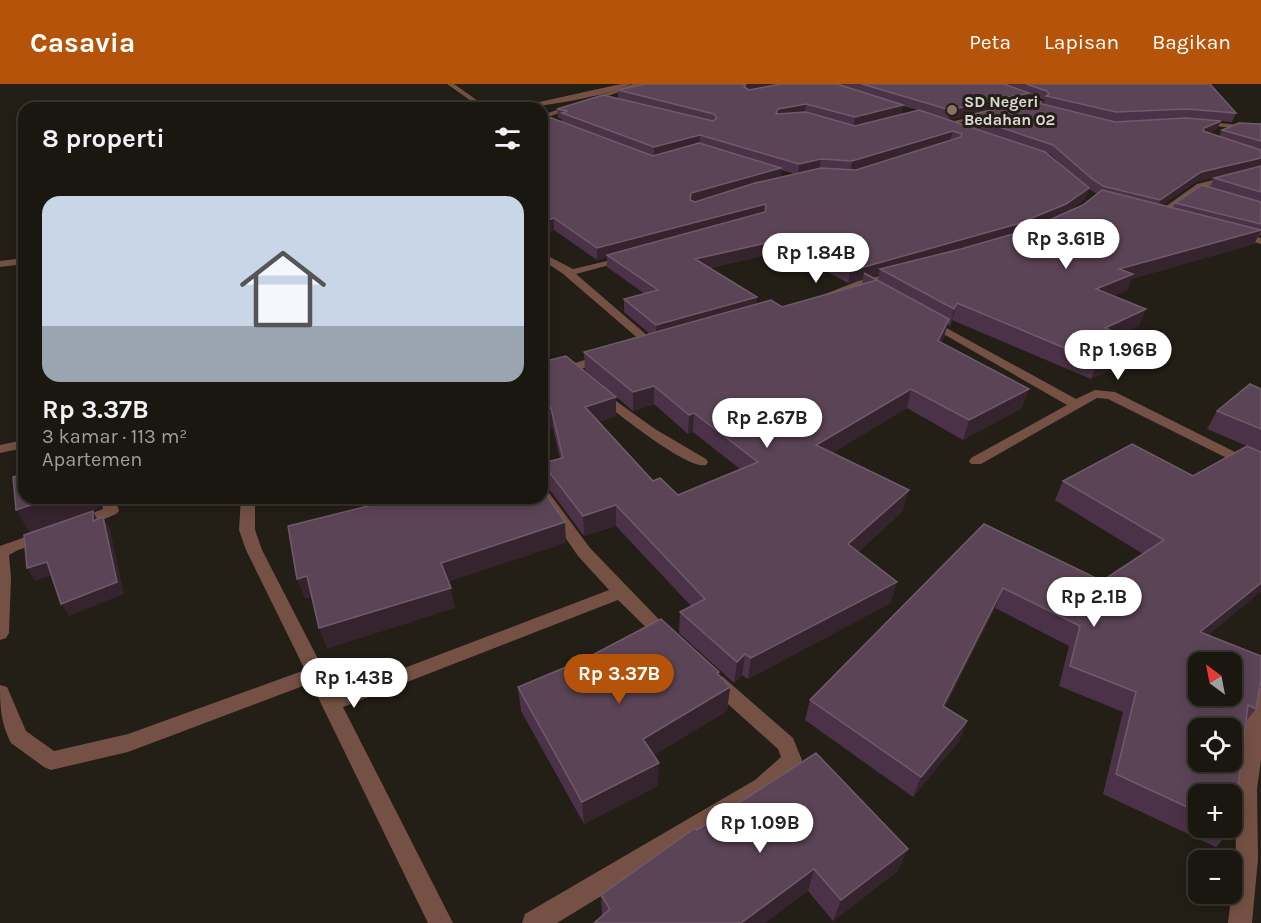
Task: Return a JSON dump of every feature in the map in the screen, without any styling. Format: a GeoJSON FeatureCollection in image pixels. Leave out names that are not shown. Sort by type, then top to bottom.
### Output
{"type":"FeatureCollection","features":[{"type":"Feature","properties":{"kind":"street"},"geometry":{"type":"LineString","coordinates":[[450,84],[477,102]]}},
{"type":"Feature","properties":{"kind":"street"},"geometry":{"type":"LineString","coordinates":[[548,102],[628,84]]}},
{"type":"Feature","properties":{"kind":"street"},"geometry":{"type":"LineString","coordinates":[[548,116],[639,84]]}},
{"type":"Feature","properties":{"kind":"street"},"geometry":{"type":"LineString","coordinates":[[986,84],[1041,102],[1009,111]]}},
{"type":"Feature","properties":{"kind":"street"},"geometry":{"type":"LineString","coordinates":[[596,98],[608,101]]}},
{"type":"Feature","properties":{"kind":"street"},"geometry":{"type":"LineString","coordinates":[[1030,106],[1049,111]]}},
{"type":"Feature","properties":{"kind":"street"},"geometry":{"type":"LineString","coordinates":[[945,124],[988,115]]}},
{"type":"Feature","properties":{"kind":"street"},"geometry":{"type":"LineString","coordinates":[[548,121],[552,123]]}},
{"type":"Feature","properties":{"kind":"street"},"geometry":{"type":"LineString","coordinates":[[935,121],[963,130]]}},
{"type":"Feature","properties":{"kind":"street"},"geometry":{"type":"LineString","coordinates":[[1192,123],[1261,129]]}},
{"type":"Feature","properties":{"kind":"street"},"geometry":{"type":"LineString","coordinates":[[1216,134],[1234,127]]}},
{"type":"Feature","properties":{"kind":"street"},"geometry":{"type":"LineString","coordinates":[[1159,214],[1195,189],[1215,181],[1261,170]]}},
{"type":"Feature","properties":{"kind":"street"},"geometry":{"type":"LineString","coordinates":[[1195,189],[1206,192]]}},
{"type":"Feature","properties":{"kind":"street"},"geometry":{"type":"LineString","coordinates":[[1148,212],[1169,217]]}},
{"type":"Feature","properties":{"kind":"street"},"geometry":{"type":"LineString","coordinates":[[1232,233],[1261,241]]}},
{"type":"Feature","properties":{"kind":"street"},"geometry":{"type":"LineString","coordinates":[[566,271],[584,270],[637,255]]}},
{"type":"Feature","properties":{"kind":"street"},"geometry":{"type":"LineString","coordinates":[[548,260],[566,271],[652,345]]}},
{"type":"Feature","properties":{"kind":"street"},"geometry":{"type":"LineString","coordinates":[[0,264],[18,262]]}},
{"type":"Feature","properties":{"kind":"street"},"geometry":{"type":"LineString","coordinates":[[813,300],[862,283],[912,271]]}},
{"type":"Feature","properties":{"kind":"street"},"geometry":{"type":"LineString","coordinates":[[862,283],[882,295]]}},
{"type":"Feature","properties":{"kind":"street"},"geometry":{"type":"LineString","coordinates":[[923,318],[1077,405]]}},
{"type":"Feature","properties":{"kind":"street"},"geometry":{"type":"LineString","coordinates":[[548,372],[612,356]]}},
{"type":"Feature","properties":{"kind":"street"},"geometry":{"type":"LineString","coordinates":[[571,368],[650,432],[701,462]]}},
{"type":"Feature","properties":{"kind":"street"},"geometry":{"type":"LineString","coordinates":[[976,462],[1095,394],[1111,394],[1261,471]]}},
{"type":"Feature","properties":{"kind":"street"},"geometry":{"type":"LineString","coordinates":[[0,449],[18,445]]}},
{"type":"Feature","properties":{"kind":"street"},"geometry":{"type":"LineString","coordinates":[[548,502],[584,552],[621,592],[680,648]]}},
{"type":"Feature","properties":{"kind":"street"},"geometry":{"type":"LineString","coordinates":[[0,633],[3,577],[1,553],[12,546],[108,513],[111,511],[109,504]]}},
{"type":"Feature","properties":{"kind":"street"},"geometry":{"type":"LineString","coordinates":[[248,504],[247,530],[254,550],[441,923]]}},
{"type":"Feature","properties":{"kind":"street"},"geometry":{"type":"LineString","coordinates":[[330,704],[621,592]]}},
{"type":"Feature","properties":{"kind":"street"},"geometry":{"type":"LineString","coordinates":[[534,923],[762,787],[792,760],[786,744],[704,671]]}},
{"type":"Feature","properties":{"kind":"street"},"geometry":{"type":"LineString","coordinates":[[0,693],[18,737],[51,761],[128,743],[315,674]]}},
{"type":"Feature","properties":{"kind":"street"},"geometry":{"type":"LineString","coordinates":[[1240,923],[1247,859],[1246,789],[1261,696]]}},
{"type":"Feature","properties":{"kind":"building"},"geometry":{"type":"Polygon","coordinates":[[[645,84],[746,84],[744,87],[749,90],[781,84],[837,84],[903,105],[855,117],[806,104],[778,109],[776,114],[806,112],[855,126],[919,110],[1045,152],[1089,188],[1066,204],[1017,224],[850,271],[789,238],[695,259],[757,297],[656,325],[624,299],[658,290],[607,255],[765,212],[766,204],[597,248],[554,218],[548,220],[548,117],[653,156],[699,143],[781,168],[691,193],[690,200],[695,202],[755,183],[821,168],[856,170],[961,137],[962,134],[953,131],[852,161],[821,159],[799,164],[700,135],[654,147],[562,113],[568,111],[557,109],[603,95],[713,121],[717,118],[714,114],[618,90],[645,84]]]}},
{"type":"Feature","properties":{"kind":"building"},"geometry":{"type":"Polygon","coordinates":[[[862,84],[1004,84],[1029,93],[950,110],[862,84]]]}},
{"type":"Feature","properties":{"kind":"building"},"geometry":{"type":"Polygon","coordinates":[[[1026,84],[1210,84],[1236,113],[1187,109],[1116,112],[1046,96],[1049,94],[1047,91],[1026,84]]]}},
{"type":"Feature","properties":{"kind":"building"},"geometry":{"type":"Polygon","coordinates":[[[1030,101],[1115,122],[1186,118],[1221,121],[1204,128],[1203,131],[1261,150],[1261,158],[1201,172],[1160,200],[1103,186],[1053,145],[966,116],[1030,101]]]}},
{"type":"Feature","properties":{"kind":"building"},"geometry":{"type":"Polygon","coordinates":[[[1239,123],[1261,124],[1261,141],[1222,130],[1239,123]]]}},
{"type":"Feature","properties":{"kind":"building"},"geometry":{"type":"Polygon","coordinates":[[[1261,166],[1261,192],[1214,178],[1261,166]]]}},
{"type":"Feature","properties":{"kind":"building"},"geometry":{"type":"Polygon","coordinates":[[[1202,185],[1261,202],[1261,224],[1175,203],[1202,185]]]}},
{"type":"Feature","properties":{"kind":"building"},"geometry":{"type":"Polygon","coordinates":[[[1102,190],[1261,230],[1119,269],[1133,274],[1096,289],[1146,309],[1105,328],[1139,343],[1098,362],[957,303],[954,309],[880,269],[1027,230],[1083,205],[1102,190]]]}},
{"type":"Feature","properties":{"kind":"building"},"geometry":{"type":"Polygon","coordinates":[[[877,280],[949,319],[938,341],[1029,389],[969,420],[911,389],[816,445],[909,490],[848,544],[897,582],[751,658],[745,654],[737,662],[680,612],[705,599],[616,505],[583,516],[548,470],[548,462],[563,458],[551,408],[548,409],[548,360],[566,356],[616,397],[585,407],[653,481],[660,478],[678,495],[758,462],[694,413],[689,415],[654,386],[633,392],[584,352],[771,300],[782,307],[877,280]]]}},
{"type":"Feature","properties":{"kind":"building"},"geometry":{"type":"Polygon","coordinates":[[[1250,384],[1261,389],[1261,429],[1217,411],[1250,384]]]}},
{"type":"Feature","properties":{"kind":"building"},"geometry":{"type":"Polygon","coordinates":[[[1132,444],[1193,476],[1247,446],[1261,452],[1261,583],[1200,632],[1261,656],[1261,680],[1256,709],[1248,705],[1242,754],[1242,718],[1188,718],[1188,772],[1240,772],[1238,784],[1188,784],[1188,807],[1116,774],[1136,692],[1070,666],[1080,626],[1003,588],[943,706],[967,721],[921,777],[810,700],[984,524],[1102,581],[1164,540],[1063,481],[1132,444]]]}},
{"type":"Feature","properties":{"kind":"building"},"geometry":{"type":"Polygon","coordinates":[[[18,476],[18,504],[34,504],[16,510],[13,477],[18,476]]]}},
{"type":"Feature","properties":{"kind":"building"},"geometry":{"type":"Polygon","coordinates":[[[548,498],[565,522],[441,563],[451,588],[319,628],[307,576],[297,579],[288,526],[376,504],[548,504],[548,498]]]}},
{"type":"Feature","properties":{"kind":"building"},"geometry":{"type":"Polygon","coordinates":[[[93,511],[93,521],[103,517],[117,582],[61,604],[47,562],[27,568],[24,535],[93,511]]]}},
{"type":"Feature","properties":{"kind":"building"},"geometry":{"type":"Polygon","coordinates":[[[661,619],[719,672],[717,673],[730,687],[643,739],[659,763],[582,802],[518,687],[585,659],[661,619]]]}},
{"type":"Feature","properties":{"kind":"building"},"geometry":{"type":"Polygon","coordinates":[[[816,753],[908,849],[841,900],[814,869],[741,923],[594,923],[610,909],[601,895],[695,828],[697,830],[816,753]]]}},
{"type":"Feature","properties":{"kind":"place","name":"SD Negeri Bedahan 02"},"geometry":{"type":"Point","coordinates":[952,110]}}]}
